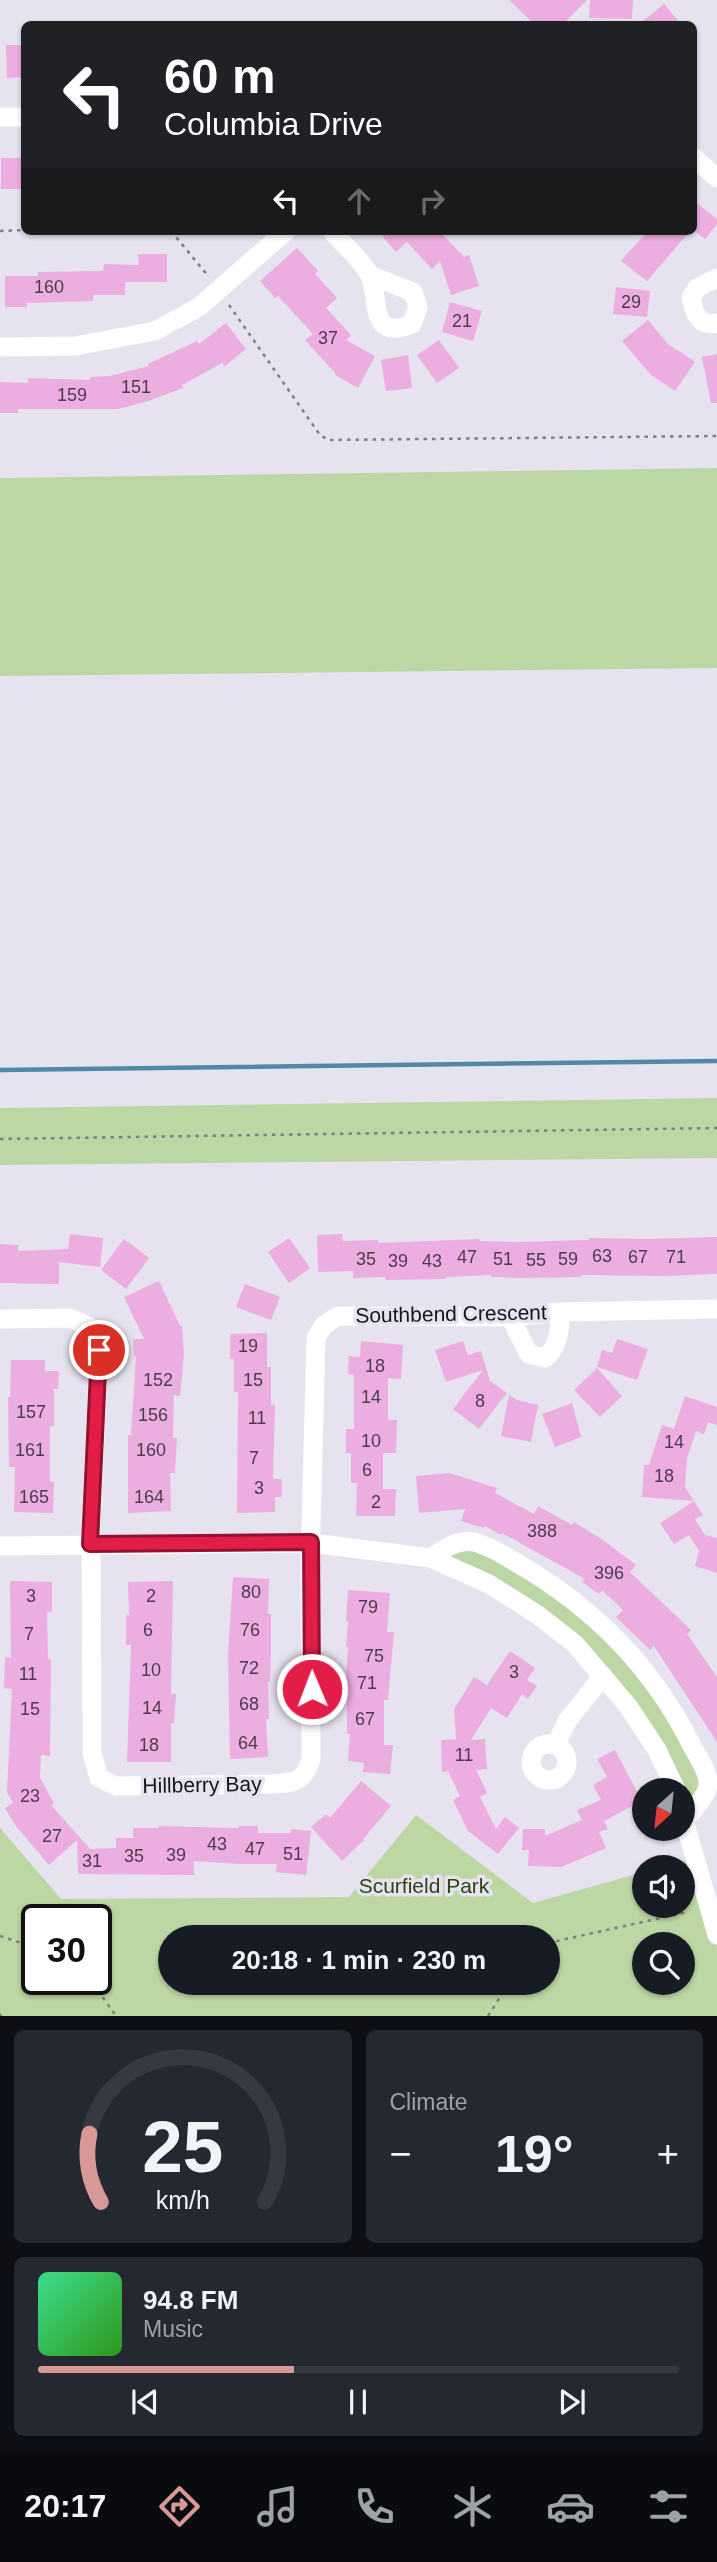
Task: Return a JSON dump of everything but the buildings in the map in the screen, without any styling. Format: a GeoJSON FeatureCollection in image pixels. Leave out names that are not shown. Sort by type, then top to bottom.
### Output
{"type":"FeatureCollection","features":[{"type":"Feature","properties":{"kind":"street"},"geometry":{"type":"LineString","coordinates":[[0,117],[21,117]]}},
{"type":"Feature","properties":{"kind":"street"},"geometry":{"type":"LineString","coordinates":[[697,160],[717,178]]}},
{"type":"Feature","properties":{"kind":"street"},"geometry":{"type":"LineString","coordinates":[[0,347],[75,346],[155,331],[199,307],[281,235]]}},
{"type":"Feature","properties":{"kind":"street"},"geometry":{"type":"LineString","coordinates":[[335,235],[370,275]]}},
{"type":"Feature","properties":{"kind":"street"},"geometry":{"type":"LineString","coordinates":[[717,278],[696,288],[691,298],[693,312],[699,320],[717,323]]}},
{"type":"Feature","properties":{"kind":"street","name":"Southbend Crescent"},"geometry":{"type":"LineString","coordinates":[[311,1542],[316,1338],[324,1325],[338,1316],[510,1317],[560,1312],[717,1309]]}},
{"type":"Feature","properties":{"kind":"street"},"geometry":{"type":"LineString","coordinates":[[510,1317],[529,1354],[545,1358],[555,1345],[560,1312]]}},
{"type":"Feature","properties":{"kind":"street"},"geometry":{"type":"LineString","coordinates":[[0,1319],[71,1318],[90,1327],[99,1350],[90,1544]]}},
{"type":"Feature","properties":{"kind":"street"},"geometry":{"type":"LineString","coordinates":[[0,1546],[311,1542],[430,1558],[489,1584],[575,1644],[628,1706],[657,1750],[670,1778]]}},
{"type":"Feature","properties":{"kind":"street","name":"Hillberry Bay"},"geometry":{"type":"LineString","coordinates":[[90,1544],[93,1766],[99,1778],[116,1786],[138,1786],[272,1784],[295,1782],[306,1775],[311,1759],[312,1738],[311,1542]]}},
{"type":"Feature","properties":{"kind":"street"},"geometry":{"type":"LineString","coordinates":[[430,1558],[454,1543],[474,1542],[554,1584],[603,1625],[651,1678],[681,1722],[708,1777],[708,1789],[695,1804]]}},
{"type":"Feature","properties":{"kind":"street"},"geometry":{"type":"LineString","coordinates":[[555,1745],[568,1720],[603,1676]]}},
{"type":"Feature","properties":{"kind":"street"},"geometry":{"type":"LineString","coordinates":[[691,1841],[717,1935]]}},
{"type":"Feature","properties":{"kind":"path"},"geometry":{"type":"LineString","coordinates":[[0,230],[21,230]]}},
{"type":"Feature","properties":{"kind":"path"},"geometry":{"type":"LineString","coordinates":[[174,235],[219,290],[320,435],[329,440],[717,436]]}},
{"type":"Feature","properties":{"kind":"path"},"geometry":{"type":"LineString","coordinates":[[0,1139],[717,1128]]}},
{"type":"Feature","properties":{"kind":"path"},"geometry":{"type":"LineString","coordinates":[[560,1939],[660,1918]]}},
{"type":"Feature","properties":{"kind":"path"},"geometry":{"type":"LineString","coordinates":[[0,1936],[21,1943]]}},
{"type":"Feature","properties":{"kind":"path"},"geometry":{"type":"LineString","coordinates":[[101,1995],[116,2016]]}},
{"type":"Feature","properties":{"kind":"path"},"geometry":{"type":"LineString","coordinates":[[488,2016],[501,1995]]}},
{"type":"Feature","properties":{"kind":"green space"},"geometry":{"type":"Polygon","coordinates":[[[717,468],[717,668],[0,676],[0,478],[717,468]]]}},
{"type":"Feature","properties":{"kind":"green space"},"geometry":{"type":"Polygon","coordinates":[[[717,1098],[717,1158],[0,1165],[0,1108],[717,1098]]]}},
{"type":"Feature","properties":{"kind":"green space"},"geometry":{"type":"Polygon","coordinates":[[[474,1542],[603,1625],[708,1777],[695,1796],[695,1778],[673,1778],[575,1644],[431,1558],[474,1542]]]}},
{"type":"Feature","properties":{"kind":"green space","name":"Scurfield Park"},"geometry":{"type":"Polygon","coordinates":[[[416,1815],[533,1903],[632,1875],[632,1918],[695,1918],[695,1858],[717,1935],[717,2016],[0,2016],[0,1828],[61,1899],[349,1897],[416,1815]]]}},
{"type":"Feature","properties":{"kind":"waterway"},"geometry":{"type":"LineString","coordinates":[[0,1070],[717,1061]]}},
{"type":"Feature","properties":{"kind":"route"},"geometry":{"type":"LineString","coordinates":[[99,1350],[90,1544],[311,1542],[312,1689]]}}]}
